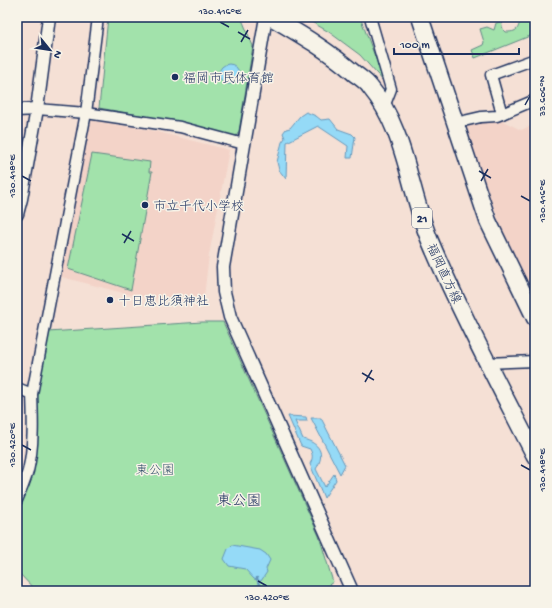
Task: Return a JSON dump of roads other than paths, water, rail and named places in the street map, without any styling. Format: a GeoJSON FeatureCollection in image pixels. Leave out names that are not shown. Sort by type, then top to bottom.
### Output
{"type":"FeatureCollection","features":[{"type":"Feature","properties":{"kind":"main road","name":"福岡直方線"},"geometry":{"type":"LineString","coordinates":[[271,17],[335,56],[370,86],[384,107],[398,138],[429,240],[455,298],[535,456]]}},
{"type":"Feature","properties":{"kind":"main road"},"geometry":{"type":"LineString","coordinates":[[420,17],[488,221],[535,318]]}},
{"type":"Feature","properties":{"kind":"street"},"geometry":{"type":"LineString","coordinates":[[17,214],[21,200],[37,109],[49,17]]}},
{"type":"Feature","properties":{"kind":"street"},"geometry":{"type":"LineString","coordinates":[[17,500],[28,472],[33,443],[32,394],[86,113],[98,17]]}},
{"type":"Feature","properties":{"kind":"street"},"geometry":{"type":"LineString","coordinates":[[266,17],[222,267],[224,292],[230,317],[352,591]]}},
{"type":"Feature","properties":{"kind":"street"},"geometry":{"type":"LineString","coordinates":[[370,17],[391,89],[384,107]]}},
{"type":"Feature","properties":{"kind":"street"},"geometry":{"type":"LineString","coordinates":[[502,114],[492,75],[535,59]]}},
{"type":"Feature","properties":{"kind":"street"},"geometry":{"type":"LineString","coordinates":[[455,123],[481,117],[496,116],[535,100]]}},
{"type":"Feature","properties":{"kind":"street"},"geometry":{"type":"LineString","coordinates":[[17,110],[37,109],[86,113],[180,127],[244,144]]}},
{"type":"Feature","properties":{"kind":"street"},"geometry":{"type":"LineString","coordinates":[[488,363],[535,361]]}},
{"type":"Feature","properties":{"kind":"street"},"geometry":{"type":"LineString","coordinates":[[17,388],[32,394]]}},
{"type":"Feature","properties":{"kind":"water"},"geometry":{"type":"Polygon","coordinates":[[[229,64],[236,67],[239,74],[236,81],[229,84],[222,81],[219,74],[222,67],[229,64]]]}},
{"type":"Feature","properties":{"kind":"water"},"geometry":{"type":"Polygon","coordinates":[[[306,112],[321,120],[330,119],[338,129],[352,134],[355,137],[352,158],[347,158],[348,146],[318,126],[287,142],[286,179],[279,170],[277,162],[282,142],[285,138],[283,133],[306,112]]]}},
{"type":"Feature","properties":{"kind":"water"},"geometry":{"type":"Polygon","coordinates":[[[288,416],[306,417],[307,421],[295,421],[303,439],[313,443],[319,450],[320,458],[316,469],[325,487],[334,474],[336,480],[324,498],[310,464],[312,460],[311,451],[310,449],[301,446],[288,416]]]}},
{"type":"Feature","properties":{"kind":"water"},"geometry":{"type":"Polygon","coordinates":[[[311,418],[321,418],[345,465],[340,474],[311,418]]]}},
{"type":"Feature","properties":{"kind":"water"},"geometry":{"type":"Polygon","coordinates":[[[232,545],[260,550],[266,554],[270,560],[266,569],[267,572],[261,581],[254,579],[245,569],[229,566],[224,559],[228,549],[232,545]]]}},
{"type":"Feature","properties":{"kind":"waterway"},"geometry":{"type":"LineString","coordinates":[[257,578],[260,588],[259,591]]}},
{"type":"Feature","properties":{"kind":"place","name":"福岡市民体育館"},"geometry":{"type":"Point","coordinates":[175,77]}},
{"type":"Feature","properties":{"kind":"place","name":"市立千代小学校"},"geometry":{"type":"Point","coordinates":[145,205]}},
{"type":"Feature","properties":{"kind":"place","name":"十日恵比須神社"},"geometry":{"type":"Point","coordinates":[110,300]}},
{"type":"Feature","properties":{"kind":"district","name":"東公園"},"geometry":{"type":"Point","coordinates":[239,500]}}]}
